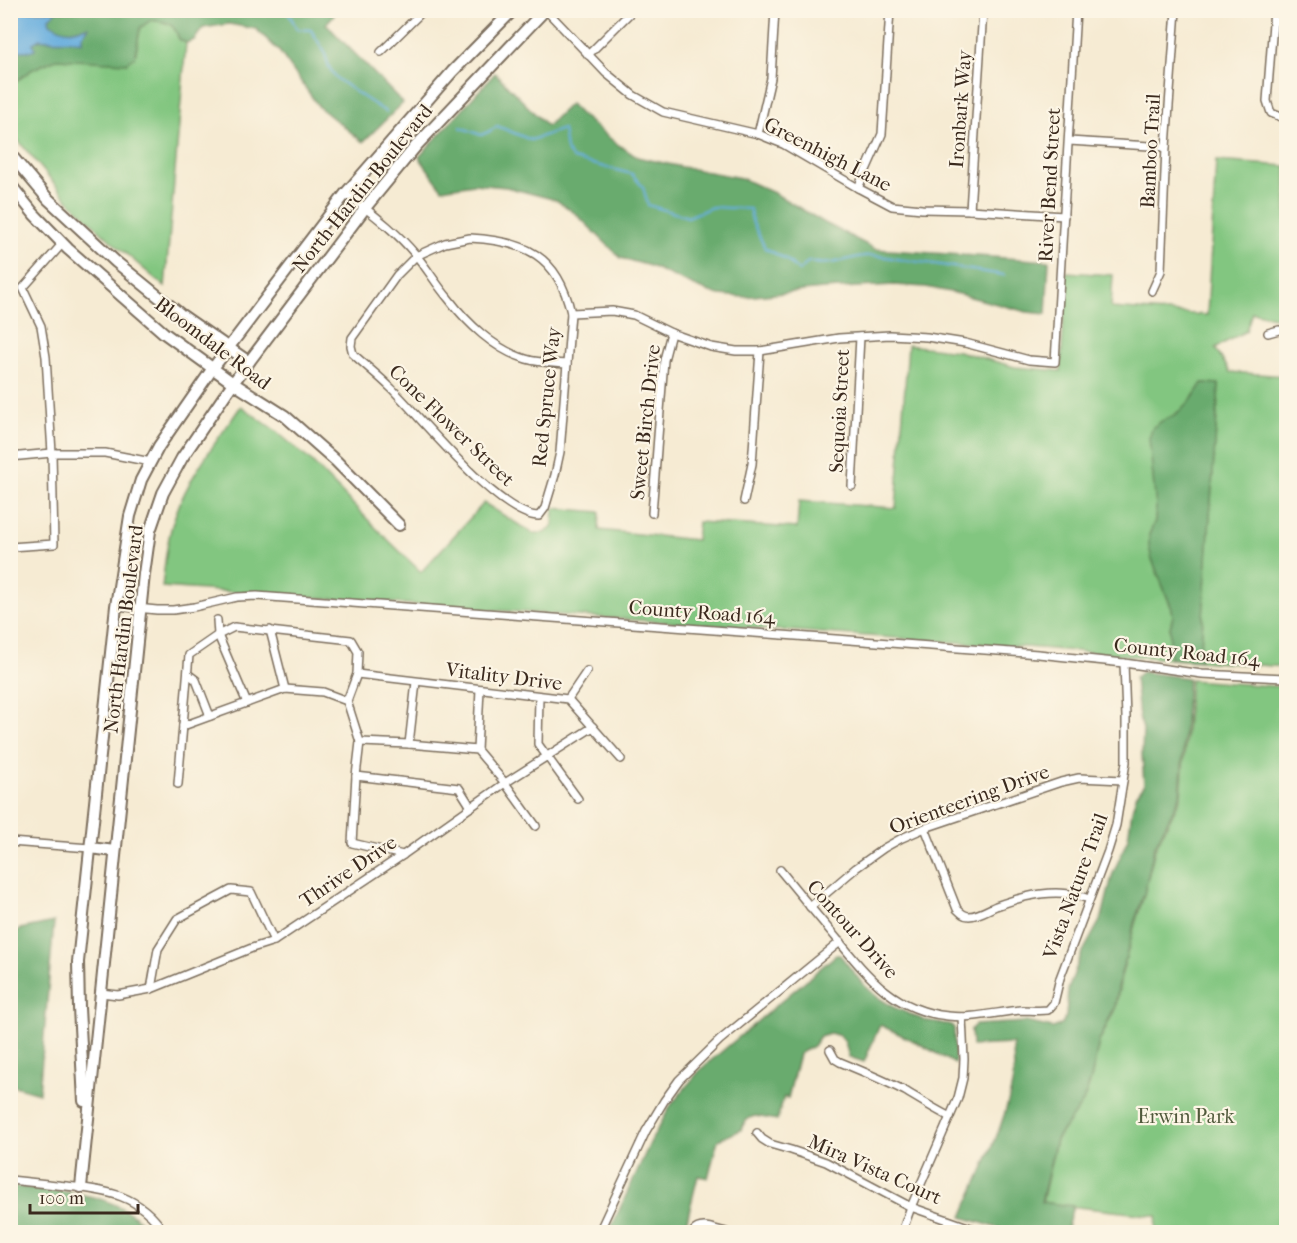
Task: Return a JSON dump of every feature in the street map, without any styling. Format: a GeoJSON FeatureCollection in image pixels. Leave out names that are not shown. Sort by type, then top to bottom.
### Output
{"type":"FeatureCollection","features":[{"type":"Feature","properties":{"kind":"street"},"geometry":{"type":"LineString","coordinates":[[381,52],[424,10]]}},
{"type":"Feature","properties":{"kind":"street","name":"North Hardin Boulevard"},"geometry":{"type":"LineString","coordinates":[[86,1134],[78,962],[117,606],[130,516],[141,480],[159,446],[213,368],[346,193],[452,72],[513,10]]}},
{"type":"Feature","properties":{"kind":"street","name":"North Hardin Boulevard"},"geometry":{"type":"LineString","coordinates":[[81,1187],[140,608],[150,531],[163,494],[182,458],[233,383],[365,208],[416,146],[546,10]]}},
{"type":"Feature","properties":{"kind":"street","name":"Greenhigh Lane"},"geometry":{"type":"LineString","coordinates":[[546,10],[606,74],[633,95],[663,112],[758,134],[783,144],[892,206],[1064,216]]}},
{"type":"Feature","properties":{"kind":"street"},"geometry":{"type":"LineString","coordinates":[[588,55],[633,10]]}},
{"type":"Feature","properties":{"kind":"street"},"geometry":{"type":"LineString","coordinates":[[758,134],[771,78],[776,10]]}},
{"type":"Feature","properties":{"kind":"street"},"geometry":{"type":"LineString","coordinates":[[858,188],[882,134],[890,10]]}},
{"type":"Feature","properties":{"kind":"street","name":"Ironbark Way"},"geometry":{"type":"LineString","coordinates":[[970,210],[983,10]]}},
{"type":"Feature","properties":{"kind":"street","name":"River Bend Street"},"geometry":{"type":"LineString","coordinates":[[860,337],[890,335],[927,337],[965,343],[1029,360],[1055,362],[1076,10]]}},
{"type":"Feature","properties":{"kind":"street","name":"Bamboo Trail"},"geometry":{"type":"LineString","coordinates":[[1152,291],[1161,271],[1166,147],[1176,10]]}},
{"type":"Feature","properties":{"kind":"street"},"geometry":{"type":"LineString","coordinates":[[1274,10],[1267,101],[1271,113],[1287,117]]}},
{"type":"Feature","properties":{"kind":"street"},"geometry":{"type":"LineString","coordinates":[[1274,21],[1287,22]]}},
{"type":"Feature","properties":{"kind":"street"},"geometry":{"type":"LineString","coordinates":[[1069,141],[1166,147]]}},
{"type":"Feature","properties":{"kind":"street","name":"Bloomdale Road"},"geometry":{"type":"LineString","coordinates":[[10,154],[48,199],[116,262],[180,314],[249,363]]}},
{"type":"Feature","properties":{"kind":"street","name":"Bloomdale Road"},"geometry":{"type":"LineString","coordinates":[[10,184],[34,214],[63,243],[164,333],[233,383],[285,416],[336,461],[399,525]]}},
{"type":"Feature","properties":{"kind":"street"},"geometry":{"type":"LineString","coordinates":[[346,193],[396,233],[416,255],[449,300],[492,342],[528,360],[567,364]]}},
{"type":"Feature","properties":{"kind":"street"},"geometry":{"type":"LineString","coordinates":[[416,255],[446,243],[470,238],[496,240],[521,246],[541,258],[557,276],[567,296],[571,313],[612,311],[634,315],[671,333],[711,347],[736,351],[760,351],[839,338],[860,337]]}},
{"type":"Feature","properties":{"kind":"street"},"geometry":{"type":"LineString","coordinates":[[10,547],[54,544],[52,453],[46,357],[41,326],[23,288],[63,243]]}},
{"type":"Feature","properties":{"kind":"street","name":"Cone Flower Street"},"geometry":{"type":"LineString","coordinates":[[416,255],[397,275],[352,338],[353,354],[390,387],[484,485],[516,508],[532,516],[539,516]]}},
{"type":"Feature","properties":{"kind":"street","name":"Red Spruce Way"},"geometry":{"type":"LineString","coordinates":[[539,516],[545,508],[560,452],[571,313]]}},
{"type":"Feature","properties":{"kind":"street"},"geometry":{"type":"LineString","coordinates":[[1268,333],[1287,330]]}},
{"type":"Feature","properties":{"kind":"street","name":"Sweet Birch Drive"},"geometry":{"type":"LineString","coordinates":[[652,513],[664,360],[671,333]]}},
{"type":"Feature","properties":{"kind":"street","name":"Sequoia Street"},"geometry":{"type":"LineString","coordinates":[[852,486],[860,337]]}},
{"type":"Feature","properties":{"kind":"street"},"geometry":{"type":"LineString","coordinates":[[744,501],[752,464],[760,351]]}},
{"type":"Feature","properties":{"kind":"street"},"geometry":{"type":"LineString","coordinates":[[10,457],[52,453],[105,453],[151,462]]}},
{"type":"Feature","properties":{"kind":"street","name":"County Road 164"},"geometry":{"type":"LineString","coordinates":[[117,606],[173,610],[237,597],[257,597],[1027,653],[1218,676],[1287,678]]}},
{"type":"Feature","properties":{"kind":"street"},"geometry":{"type":"LineString","coordinates":[[217,620],[218,634],[247,702]]}},
{"type":"Feature","properties":{"kind":"street"},"geometry":{"type":"LineString","coordinates":[[178,784],[189,655],[218,634],[234,627],[351,640],[358,652],[357,674],[347,701],[360,742],[352,843],[402,855]]}},
{"type":"Feature","properties":{"kind":"street"},"geometry":{"type":"LineString","coordinates":[[270,630],[285,689]]}},
{"type":"Feature","properties":{"kind":"street","name":"Vista Nature Trail"},"geometry":{"type":"LineString","coordinates":[[1048,1010],[1054,1003],[1060,978],[1116,825],[1124,780],[1127,741],[1124,663]]}},
{"type":"Feature","properties":{"kind":"street"},"geometry":{"type":"LineString","coordinates":[[567,699],[587,671]]}},
{"type":"Feature","properties":{"kind":"street"},"geometry":{"type":"LineString","coordinates":[[188,674],[196,680],[210,716]]}},
{"type":"Feature","properties":{"kind":"street","name":"Vitality Drive"},"geometry":{"type":"LineString","coordinates":[[357,674],[567,699],[621,759]]}},
{"type":"Feature","properties":{"kind":"street"},"geometry":{"type":"LineString","coordinates":[[409,744],[416,682]]}},
{"type":"Feature","properties":{"kind":"street"},"geometry":{"type":"LineString","coordinates":[[183,726],[285,689],[323,692],[347,701]]}},
{"type":"Feature","properties":{"kind":"street"},"geometry":{"type":"LineString","coordinates":[[480,689],[477,750],[505,783],[536,826]]}},
{"type":"Feature","properties":{"kind":"street"},"geometry":{"type":"LineString","coordinates":[[539,696],[538,744],[578,799]]}},
{"type":"Feature","properties":{"kind":"street","name":"Thrive Drive"},"geometry":{"type":"LineString","coordinates":[[101,993],[118,995],[150,989],[274,941],[505,783],[593,727]]}},
{"type":"Feature","properties":{"kind":"street"},"geometry":{"type":"LineString","coordinates":[[360,742],[477,750]]}},
{"type":"Feature","properties":{"kind":"street"},"geometry":{"type":"LineString","coordinates":[[356,776],[459,788],[471,807]]}},
{"type":"Feature","properties":{"kind":"street","name":"Orienteering Drive"},"geometry":{"type":"LineString","coordinates":[[810,907],[874,855],[902,838],[925,828],[1061,782],[1089,778],[1124,780]]}},
{"type":"Feature","properties":{"kind":"street"},"geometry":{"type":"LineString","coordinates":[[925,828],[957,909],[964,915],[972,916],[1011,901],[1043,893],[1074,894],[1089,899]]}},
{"type":"Feature","properties":{"kind":"street"},"geometry":{"type":"LineString","coordinates":[[10,842],[115,851]]}},
{"type":"Feature","properties":{"kind":"street","name":"Contour Drive"},"geometry":{"type":"LineString","coordinates":[[780,870],[865,973],[884,991],[902,1003],[925,1012],[962,1017],[1023,1010],[1048,1010]]}},
{"type":"Feature","properties":{"kind":"street"},"geometry":{"type":"LineString","coordinates":[[150,989],[158,949],[177,919],[231,890],[250,892],[274,941]]}},
{"type":"Feature","properties":{"kind":"street"},"geometry":{"type":"LineString","coordinates":[[599,1233],[646,1131],[679,1080],[720,1040],[840,942]]}},
{"type":"Feature","properties":{"kind":"street"},"geometry":{"type":"LineString","coordinates":[[902,1233],[958,1098],[963,1078],[964,1059],[962,1017]]}},
{"type":"Feature","properties":{"kind":"street"},"geometry":{"type":"LineString","coordinates":[[830,1050],[835,1059],[840,1062],[886,1081],[950,1116]]}},
{"type":"Feature","properties":{"kind":"street","name":"Mira Vista Court"},"geometry":{"type":"LineString","coordinates":[[757,1133],[770,1144],[826,1162],[911,1207],[982,1233]]}},
{"type":"Feature","properties":{"kind":"street"},"geometry":{"type":"LineString","coordinates":[[10,1180],[81,1187],[112,1193],[123,1197],[146,1212],[164,1233]]}},
{"type":"Feature","properties":{"kind":"street"},"geometry":{"type":"LineString","coordinates":[[695,1231],[703,1227],[726,1233]]}},
{"type":"Feature","properties":{"kind":"green space"},"geometry":{"type":"Polygon","coordinates":[[[338,10],[326,24],[403,103],[363,142],[319,107],[279,51],[256,29],[229,24],[203,28],[194,40],[186,43],[179,39],[169,24],[151,20],[140,28],[135,57],[127,63],[56,59],[33,69],[11,85],[11,11],[338,10]]]}},
{"type":"Feature","properties":{"kind":"green space"},"geometry":{"type":"Polygon","coordinates":[[[151,20],[169,24],[179,39],[186,43],[165,287],[111,241],[68,200],[11,132],[10,85],[33,69],[56,59],[135,57],[140,28],[151,20]]]}},
{"type":"Feature","properties":{"kind":"green space"},"geometry":{"type":"Polygon","coordinates":[[[495,73],[547,126],[570,104],[617,144],[637,157],[741,178],[774,193],[875,249],[1049,261],[1046,314],[1027,312],[926,287],[894,285],[744,297],[719,295],[650,266],[621,258],[576,214],[556,200],[506,187],[474,184],[442,189],[419,157],[495,73]]]}},
{"type":"Feature","properties":{"kind":"green space"},"geometry":{"type":"Polygon","coordinates":[[[1216,161],[1286,166],[1286,290],[1279,318],[1252,312],[1246,331],[1215,348],[1230,372],[1286,376],[1286,667],[1200,661],[1219,385],[1203,383],[1181,410],[1162,421],[1154,475],[1155,521],[1149,535],[1152,559],[1172,609],[1170,659],[162,587],[170,531],[182,499],[205,458],[241,406],[276,431],[312,462],[421,572],[484,503],[532,533],[544,533],[549,530],[553,525],[554,508],[600,512],[599,530],[696,540],[698,522],[797,528],[799,501],[896,508],[908,345],[958,351],[1015,367],[1061,371],[1066,272],[1113,275],[1111,308],[1207,315],[1216,161]]]}},
{"type":"Feature","properties":{"kind":"green space"},"geometry":{"type":"Polygon","coordinates":[[[1202,383],[1219,384],[1200,661],[1170,659],[1172,609],[1149,547],[1149,535],[1155,521],[1156,507],[1149,438],[1153,427],[1176,415],[1192,399],[1202,383]]]}},
{"type":"Feature","properties":{"kind":"green space"},"geometry":{"type":"Polygon","coordinates":[[[1142,672],[1188,678],[1180,796],[1154,848],[1144,894],[1120,977],[1115,1006],[1099,1041],[1091,1079],[1083,1102],[1056,1139],[1041,1202],[1073,1206],[1066,1232],[1011,1232],[962,1217],[1000,1127],[1014,1072],[1013,1044],[972,1046],[971,1029],[975,1025],[1026,1022],[1053,1028],[1062,1024],[1066,1016],[1068,990],[1080,957],[1102,917],[1112,876],[1128,838],[1136,796],[1144,785],[1143,729],[1139,717],[1135,678],[1142,672]]]}},
{"type":"Feature","properties":{"kind":"green space","name":"Erwin Park"},"geometry":{"type":"Polygon","coordinates":[[[1190,680],[1286,687],[1286,1232],[1155,1232],[1157,1216],[1042,1203],[1056,1140],[1083,1102],[1091,1080],[1099,1042],[1116,1007],[1121,977],[1155,849],[1181,797],[1190,680]]]}},
{"type":"Feature","properties":{"kind":"green space"},"geometry":{"type":"Polygon","coordinates":[[[54,922],[39,1093],[11,1085],[11,934],[20,929],[54,922]]]}},
{"type":"Feature","properties":{"kind":"green space"},"geometry":{"type":"Polygon","coordinates":[[[836,955],[840,955],[862,983],[876,996],[893,1007],[924,1020],[951,1025],[954,1028],[955,1064],[880,1025],[864,1062],[849,1057],[845,1042],[840,1036],[830,1033],[820,1036],[813,1046],[799,1054],[788,1098],[784,1097],[777,1120],[752,1117],[746,1121],[741,1130],[718,1140],[708,1178],[698,1176],[687,1220],[680,1232],[609,1232],[651,1141],[671,1105],[701,1069],[836,955]]]}},
{"type":"Feature","properties":{"kind":"green space"},"geometry":{"type":"Polygon","coordinates":[[[11,1186],[68,1192],[105,1201],[137,1218],[150,1232],[11,1232],[11,1186]]]}},
{"type":"Feature","properties":{"kind":"water"},"geometry":{"type":"Polygon","coordinates":[[[19,11],[57,11],[49,18],[50,23],[64,30],[89,27],[82,36],[82,42],[40,39],[33,43],[35,49],[19,51],[11,56],[11,22],[15,20],[19,11]]]}},
{"type":"Feature","properties":{"kind":"waterway"},"geometry":{"type":"LineString","coordinates":[[287,10],[297,29],[311,30],[324,51],[329,67],[336,78],[386,112]]}},
{"type":"Feature","properties":{"kind":"waterway"},"geometry":{"type":"LineString","coordinates":[[460,127],[481,135],[497,126],[531,140],[563,129],[566,150],[573,159],[632,174],[643,187],[648,205],[688,217],[712,207],[750,209],[752,221],[765,248],[787,260],[799,271],[809,261],[829,263],[872,255],[1004,275]]}}]}
